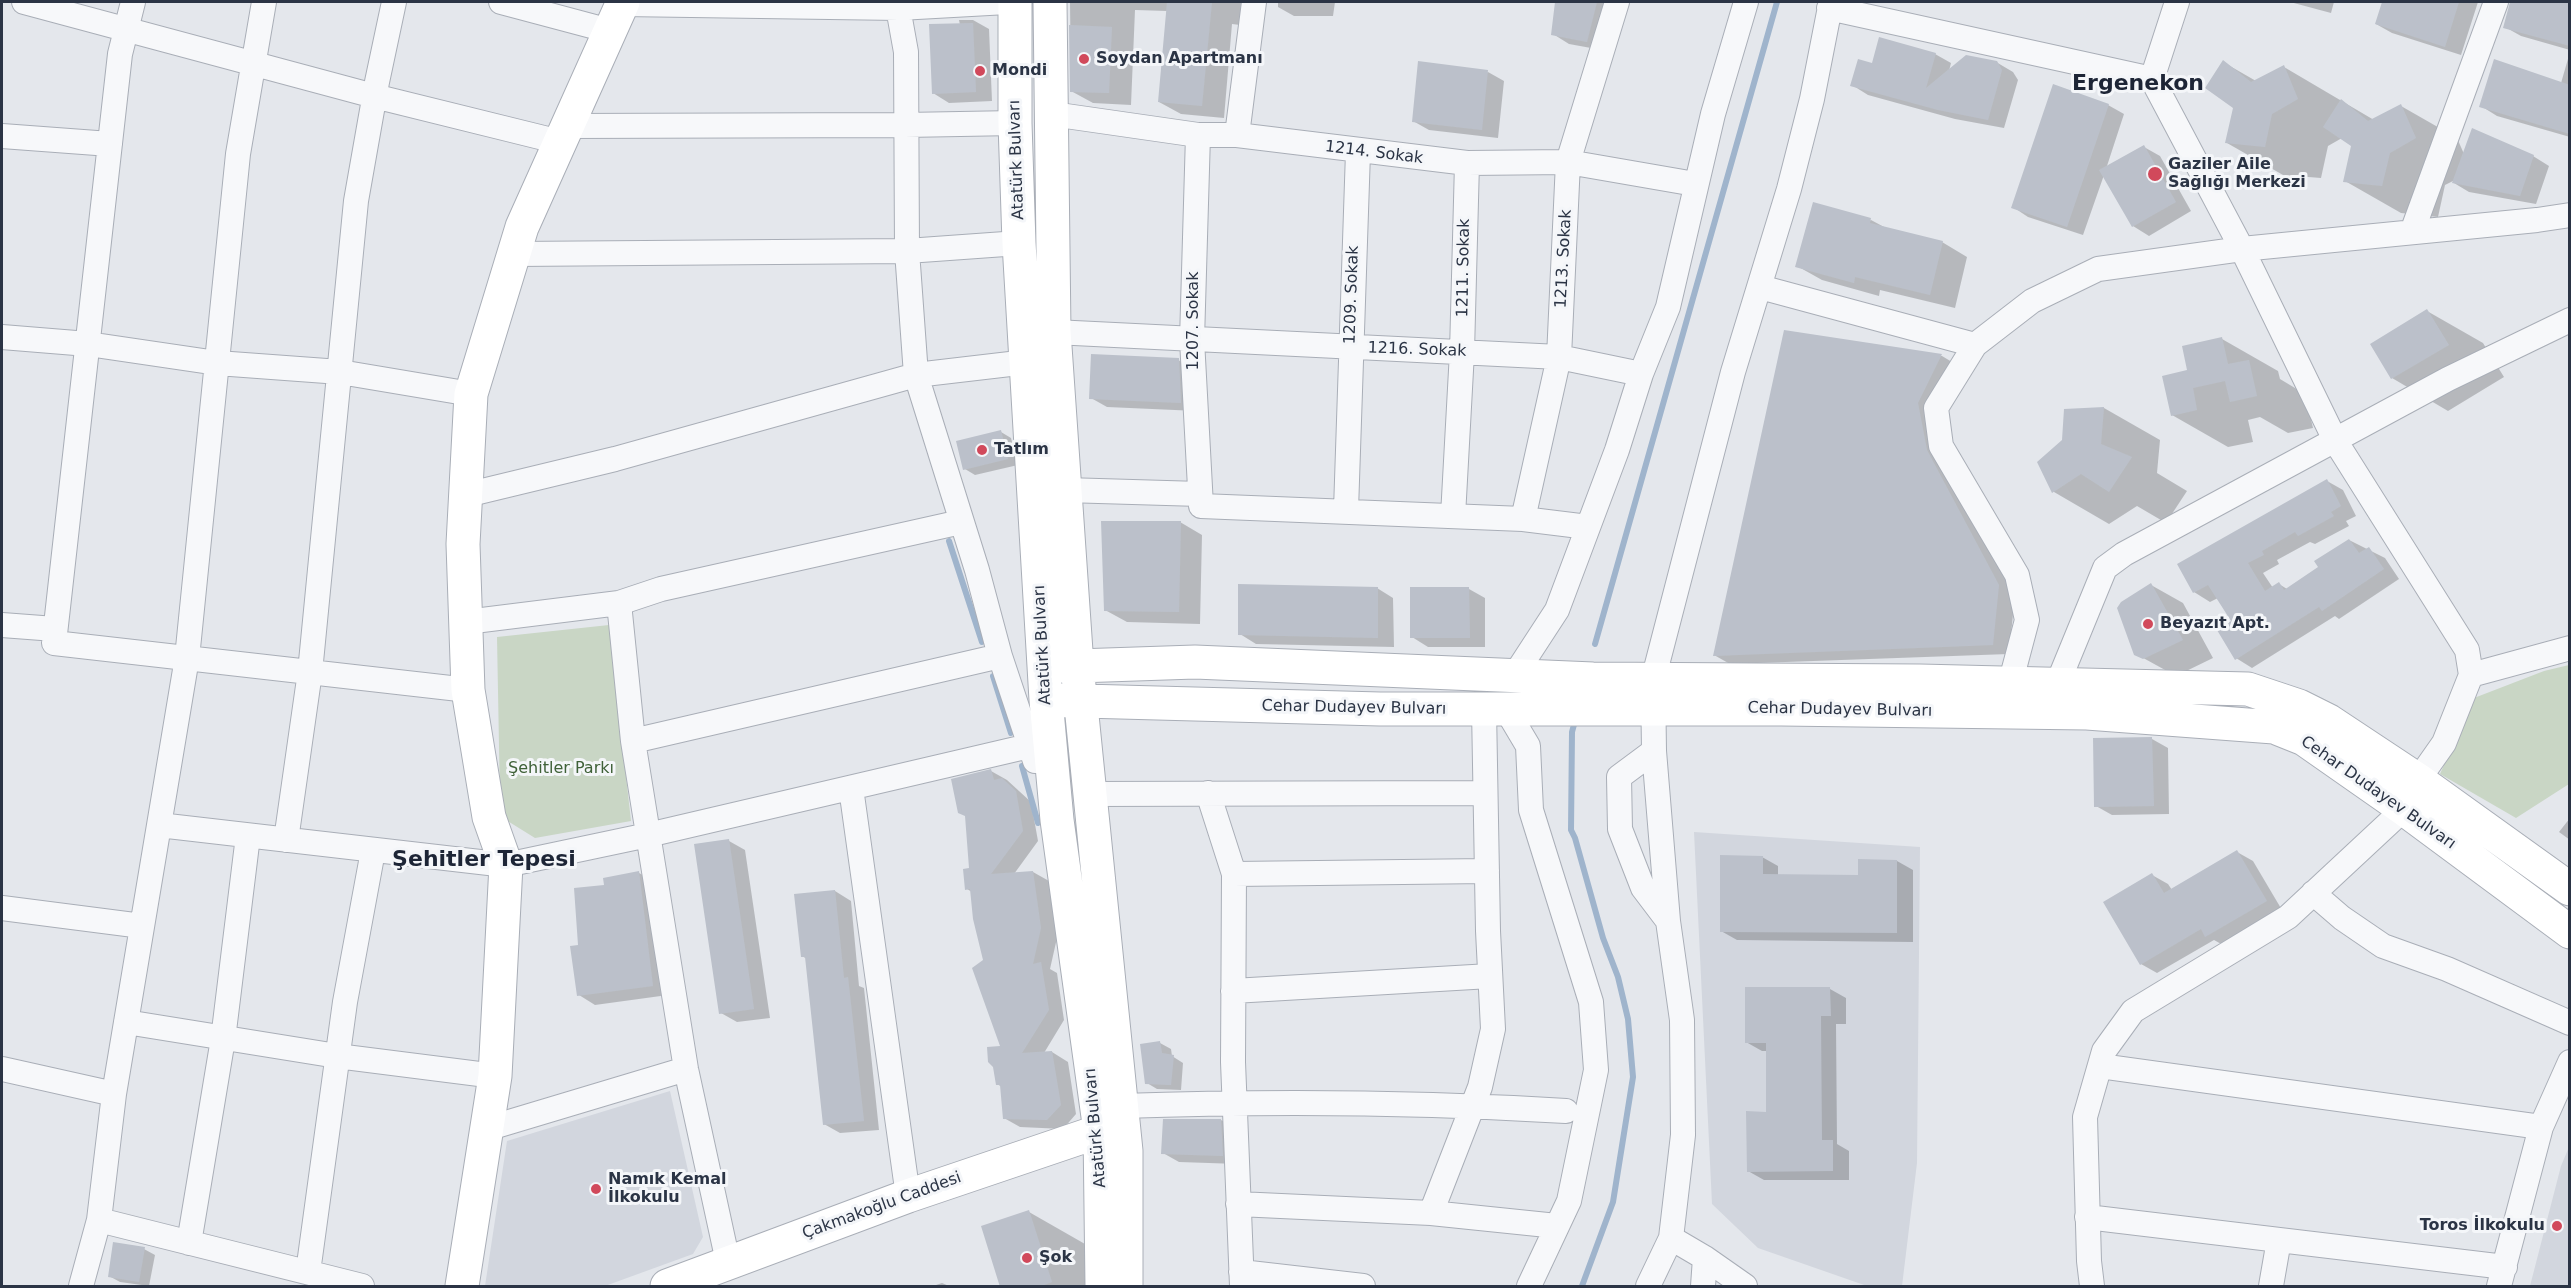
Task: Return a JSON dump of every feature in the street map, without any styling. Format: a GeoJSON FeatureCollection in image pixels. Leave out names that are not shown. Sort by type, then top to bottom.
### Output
{"type":"FeatureCollection","features":[{"type":"Feature","properties":{"kind":"street"},"geometry":{"type":"LineString","coordinates":[[24,2],[374,96],[564,134],[1015,123]]}},
{"type":"Feature","properties":{"kind":"street"},"geometry":{"type":"LineString","coordinates":[[133,2],[120,54],[54,643],[468,690]]}},
{"type":"Feature","properties":{"kind":"street"},"geometry":{"type":"LineString","coordinates":[[81,1287],[99,1220],[114,1094],[187,658],[238,154],[264,2]]}},
{"type":"Feature","properties":{"kind":"street"},"geometry":{"type":"LineString","coordinates":[[286,840],[310,672],[356,201],[374,96],[394,2]]}},
{"type":"Feature","properties":{"kind":"street"},"geometry":{"type":"LineString","coordinates":[[501,2],[618,12],[1007,2]]}},
{"type":"Feature","properties":{"kind":"street","name":"Atatürk Bulvarı"},"geometry":{"type":"LineString","coordinates":[[1014,2],[1019,243],[1027,362],[1061,666],[1082,703],[1126,1151],[1126,1287]]}},
{"type":"Feature","properties":{"kind":"street","name":"Atatürk Bulvarı"},"geometry":{"type":"LineString","coordinates":[[1050,2],[1054,332],[1065,490],[1061,666],[1046,700],[1057,820],[1100,1131],[1102,1287]]}},
{"type":"Feature","properties":{"kind":"street"},"geometry":{"type":"LineString","coordinates":[[1237,135],[1254,2]]}},
{"type":"Feature","properties":{"kind":"street","name":"1213. Sokak"},"geometry":{"type":"LineString","coordinates":[[1523,519],[1559,357],[1568,162],[1617,2]]}},
{"type":"Feature","properties":{"kind":"street"},"geometry":{"type":"LineString","coordinates":[[1514,676],[1557,610],[1641,374],[1668,307],[1695,184],[1746,2]]}},
{"type":"Feature","properties":{"kind":"street"},"geometry":{"type":"LineString","coordinates":[[2092,1287],[2087,1217],[2085,1117],[2104,1051],[2133,1011],[2288,917],[2404,809],[2418,780],[2444,743],[2471,675],[2467,650],[2336,442],[2242,249],[2152,79],[2177,2]]}},
{"type":"Feature","properties":{"kind":"street"},"geometry":{"type":"LineString","coordinates":[[2412,232],[2496,2]]}},
{"type":"Feature","properties":{"kind":"street"},"geometry":{"type":"LineString","coordinates":[[898,5],[906,52],[908,251],[916,375],[977,570],[1000,656],[1029,746],[1057,820]]}},
{"type":"Feature","properties":{"kind":"street"},"geometry":{"type":"LineString","coordinates":[[1648,1287],[1671,1238],[1683,1135],[1682,1020],[1668,921],[1654,751],[1652,694],[1733,372],[1760,287],[1812,99],[1830,5],[2152,79]]}},
{"type":"Feature","properties":{"kind":"street"},"geometry":{"type":"LineString","coordinates":[[442,1287],[465,1271],[495,1076],[506,865],[489,817],[468,690],[463,544],[471,394],[522,227],[618,12]]}},
{"type":"Feature","properties":{"kind":"street","name":"1214. Sokak"},"geometry":{"type":"LineString","coordinates":[[1052,114],[1198,135],[1237,135],[1358,152],[1467,163],[1568,162],[1695,184]]}},
{"type":"Feature","properties":{"kind":"street","name":"1207. Sokak"},"geometry":{"type":"LineString","coordinates":[[1198,135],[1192,340],[1200,500]]}},
{"type":"Feature","properties":{"kind":"street"},"geometry":{"type":"LineString","coordinates":[[2,136],[110,144]]}},
{"type":"Feature","properties":{"kind":"street","name":"1209. Sokak"},"geometry":{"type":"LineString","coordinates":[[1346,510],[1358,152]]}},
{"type":"Feature","properties":{"kind":"street","name":"1211. Sokak"},"geometry":{"type":"LineString","coordinates":[[1454,516],[1462,352],[1467,163]]}},
{"type":"Feature","properties":{"kind":"street"},"geometry":{"type":"LineString","coordinates":[[2010,684],[2027,620],[2017,575],[1941,446],[1936,408],[1975,345],[2032,301],[2098,269],[2242,249],[2570,215]]}},
{"type":"Feature","properties":{"kind":"street"},"geometry":{"type":"LineString","coordinates":[[514,254],[908,251],[1019,243]]}},
{"type":"Feature","properties":{"kind":"street"},"geometry":{"type":"LineString","coordinates":[[1760,287],[1975,345]]}},
{"type":"Feature","properties":{"kind":"street"},"geometry":{"type":"LineString","coordinates":[[2057,685],[2105,568],[2124,554],[2336,442],[2448,379],[2570,320]]}},
{"type":"Feature","properties":{"kind":"street","name":"1216. Sokak"},"geometry":{"type":"LineString","coordinates":[[1054,332],[1559,357],[1641,374]]}},
{"type":"Feature","properties":{"kind":"street"},"geometry":{"type":"LineString","coordinates":[[2,337],[88,344],[217,363],[340,372],[471,394]]}},
{"type":"Feature","properties":{"kind":"street"},"geometry":{"type":"LineString","coordinates":[[466,495],[615,459],[916,375],[1027,362]]}},
{"type":"Feature","properties":{"kind":"street"},"geometry":{"type":"LineString","coordinates":[[1065,490],[1346,510],[1523,519],[1588,527]]}},
{"type":"Feature","properties":{"kind":"street"},"geometry":{"type":"LineString","coordinates":[[466,622],[619,603],[661,589],[961,522]]}},
{"type":"Feature","properties":{"kind":"street"},"geometry":{"type":"LineString","coordinates":[[619,603],[633,741],[686,1069],[728,1262]]}},
{"type":"Feature","properties":{"kind":"street"},"geometry":{"type":"LineString","coordinates":[[2,625],[55,629]]}},
{"type":"Feature","properties":{"kind":"street"},"geometry":{"type":"LineString","coordinates":[[2471,675],[2570,648]]}},
{"type":"Feature","properties":{"kind":"street"},"geometry":{"type":"LineString","coordinates":[[633,741],[1000,656]]}},
{"type":"Feature","properties":{"kind":"street","name":"Cehar Dudayev Bulvarı"},"geometry":{"type":"LineString","coordinates":[[1061,666],[1195,662],[1514,676],[1652,694],[2087,714],[2274,727],[2304,739],[2404,809],[2570,932]]}},
{"type":"Feature","properties":{"kind":"street","name":"Cehar Dudayev Bulvarı"},"geometry":{"type":"LineString","coordinates":[[1046,700],[1082,703],[1380,709],[1495,709],[1652,694],[2010,684],[2248,689],[2299,706],[2329,721],[2418,780],[2570,889]]}},
{"type":"Feature","properties":{"kind":"street"},"geometry":{"type":"LineString","coordinates":[[1431,1213],[1480,1087],[1493,1029],[1485,793],[1495,709]]}},
{"type":"Feature","properties":{"kind":"street"},"geometry":{"type":"LineString","coordinates":[[1495,709],[1528,746],[1531,810],[1591,1002],[1596,1070],[1569,1201],[1529,1287]]}},
{"type":"Feature","properties":{"kind":"street"},"geometry":{"type":"LineString","coordinates":[[159,825],[506,865],[648,835],[1029,746]]}},
{"type":"Feature","properties":{"kind":"street"},"geometry":{"type":"LineString","coordinates":[[1654,751],[1619,777],[1620,829],[1643,888],[1668,921]]}},
{"type":"Feature","properties":{"kind":"street"},"geometry":{"type":"LineString","coordinates":[[851,788],[908,1196]]}},
{"type":"Feature","properties":{"kind":"street"},"geometry":{"type":"LineString","coordinates":[[1208,793],[1234,874],[1234,1102],[1241,1279],[1363,1287]]}},
{"type":"Feature","properties":{"kind":"street"},"geometry":{"type":"LineString","coordinates":[[1090,794],[1485,793]]}},
{"type":"Feature","properties":{"kind":"street"},"geometry":{"type":"LineString","coordinates":[[189,1243],[223,1039],[248,836]]}},
{"type":"Feature","properties":{"kind":"street"},"geometry":{"type":"LineString","coordinates":[[308,1272],[345,1002],[373,851]]}},
{"type":"Feature","properties":{"kind":"street"},"geometry":{"type":"LineString","coordinates":[[1234,874],[1487,871]]}},
{"type":"Feature","properties":{"kind":"street"},"geometry":{"type":"LineString","coordinates":[[2313,893],[2342,918],[2383,946],[2447,969],[2570,1023]]}},
{"type":"Feature","properties":{"kind":"street"},"geometry":{"type":"LineString","coordinates":[[2,908],[142,926]]}},
{"type":"Feature","properties":{"kind":"street"},"geometry":{"type":"LineString","coordinates":[[1233,991],[1490,976]]}},
{"type":"Feature","properties":{"kind":"street"},"geometry":{"type":"LineString","coordinates":[[126,1022],[338,1056],[495,1076]]}},
{"type":"Feature","properties":{"kind":"street"},"geometry":{"type":"LineString","coordinates":[[2087,1217],[2279,1240],[2502,1277],[2541,1127],[2570,1062]]}},
{"type":"Feature","properties":{"kind":"street"},"geometry":{"type":"LineString","coordinates":[[2100,1066],[2541,1127]]}},
{"type":"Feature","properties":{"kind":"street"},"geometry":{"type":"LineString","coordinates":[[486,1129],[686,1069]]}},
{"type":"Feature","properties":{"kind":"street"},"geometry":{"type":"LineString","coordinates":[[2,1070],[114,1094]]}},
{"type":"Feature","properties":{"kind":"street"},"geometry":{"type":"LineString","coordinates":[[1121,1106],[1234,1102],[1473,1105],[1566,1111]]}},
{"type":"Feature","properties":{"kind":"street","name":"Çakmakoğlu Caddesi"},"geometry":{"type":"LineString","coordinates":[[667,1287],[728,1262],[908,1196],[1100,1131]]}},
{"type":"Feature","properties":{"kind":"street"},"geometry":{"type":"LineString","coordinates":[[1238,1204],[1431,1213],[1557,1226]]}},
{"type":"Feature","properties":{"kind":"street"},"geometry":{"type":"LineString","coordinates":[[99,1220],[362,1287]]}},
{"type":"Feature","properties":{"kind":"street"},"geometry":{"type":"LineString","coordinates":[[1671,1238],[1705,1258],[1745,1287]]}},
{"type":"Feature","properties":{"kind":"street"},"geometry":{"type":"LineString","coordinates":[[2271,1287],[2279,1240]]}},
{"type":"Feature","properties":{"kind":"street"},"geometry":{"type":"LineString","coordinates":[[1702,1287],[1705,1258]]}},
{"type":"Feature","properties":{"kind":"shaded area"},"geometry":{"type":"Polygon","coordinates":[[[1694,832],[1920,847],[1917,1163],[1902,1286],[1867,1286],[1758,1248],[1712,1204],[1694,832]]]}},
{"type":"Feature","properties":{"kind":"shaded area","name":"Namık Kemal İlkokulu"},"geometry":{"type":"Polygon","coordinates":[[[670,1091],[703,1237],[693,1254],[605,1286],[485,1286],[507,1141],[670,1091]]]}},
{"type":"Feature","properties":{"kind":"shaded area","name":"Toros İlkokulu"},"geometry":{"type":"Polygon","coordinates":[[[2569,1147],[2569,1286],[2530,1286],[2561,1166],[2569,1147]]]}},
{"type":"Feature","properties":{"kind":"green space","name":"Şehitler Parkı"},"geometry":{"type":"Polygon","coordinates":[[[609,625],[631,821],[535,838],[506,820],[500,800],[497,637],[609,625]]]}},
{"type":"Feature","properties":{"kind":"green space"},"geometry":{"type":"Polygon","coordinates":[[[2569,665],[2569,784],[2516,818],[2440,774],[2474,698],[2544,671],[2569,665]]]}},
{"type":"Feature","properties":{"kind":"building","name":"Soydan Apartmanı"},"geometry":{"type":"Polygon","coordinates":[[[1167,2],[1212,2],[1202,106],[1158,102],[1167,2]]]}},
{"type":"Feature","properties":{"kind":"building"},"geometry":{"type":"Polygon","coordinates":[[[1555,2],[1597,2],[1587,42],[1551,35],[1555,2]]]}},
{"type":"Feature","properties":{"kind":"building"},"geometry":{"type":"Polygon","coordinates":[[[2382,2],[2459,2],[2445,47],[2375,24],[2382,2]]]}},
{"type":"Feature","properties":{"kind":"building"},"geometry":{"type":"Polygon","coordinates":[[[2510,2],[2570,2],[2570,46],[2503,28],[2510,2]]]}},
{"type":"Feature","properties":{"kind":"building"},"geometry":{"type":"Polygon","coordinates":[[[973,23],[976,92],[932,94],[929,24],[973,23]]]}},
{"type":"Feature","properties":{"kind":"building","name":"Soydan Apartmanı"},"geometry":{"type":"Polygon","coordinates":[[[1069,25],[1112,27],[1109,93],[1070,92],[1069,25]]]}},
{"type":"Feature","properties":{"kind":"building"},"geometry":{"type":"Polygon","coordinates":[[[1879,37],[1936,53],[1926,88],[1966,55],[1997,61],[2002,70],[1988,120],[1938,110],[1850,86],[1858,59],[1872,63],[1879,37]]]}},
{"type":"Feature","properties":{"kind":"building"},"geometry":{"type":"Polygon","coordinates":[[[2494,59],[2570,85],[2570,134],[2479,107],[2494,59]]]}},
{"type":"Feature","properties":{"kind":"building"},"geometry":{"type":"Polygon","coordinates":[[[2223,60],[2251,82],[2284,65],[2298,99],[2272,114],[2265,147],[2225,143],[2233,108],[2205,88],[2223,60]]]}},
{"type":"Feature","properties":{"kind":"building"},"geometry":{"type":"Polygon","coordinates":[[[1418,61],[1488,70],[1482,130],[1412,122],[1418,61]]]}},
{"type":"Feature","properties":{"kind":"building"},"geometry":{"type":"Polygon","coordinates":[[[2053,84],[2109,104],[2067,227],[2011,208],[2053,84]]]}},
{"type":"Feature","properties":{"kind":"building"},"geometry":{"type":"Polygon","coordinates":[[[2341,99],[2368,121],[2401,104],[2416,138],[2390,153],[2382,186],[2343,182],[2351,146],[2323,127],[2341,99]]]}},
{"type":"Feature","properties":{"kind":"building"},"geometry":{"type":"Polygon","coordinates":[[[2472,128],[2534,155],[2520,196],[2452,183],[2472,128]]]}},
{"type":"Feature","properties":{"kind":"building"},"geometry":{"type":"Polygon","coordinates":[[[2144,145],[2176,202],[2132,227],[2099,170],[2144,145]]]}},
{"type":"Feature","properties":{"kind":"building"},"geometry":{"type":"Polygon","coordinates":[[[1813,202],[1871,218],[1870,223],[1943,241],[1930,295],[1855,277],[1854,283],[1795,267],[1813,202]]]}},
{"type":"Feature","properties":{"kind":"building"},"geometry":{"type":"Polygon","coordinates":[[[2427,309],[2449,345],[2391,379],[2370,344],[2427,309]]]}},
{"type":"Feature","properties":{"kind":"building"},"geometry":{"type":"Polygon","coordinates":[[[1784,330],[1942,354],[1918,403],[1927,450],[1999,585],[1993,645],[1713,656],[1784,330]]]}},
{"type":"Feature","properties":{"kind":"building"},"geometry":{"type":"Polygon","coordinates":[[[2222,337],[2228,364],[2249,360],[2257,396],[2230,402],[2225,381],[2193,388],[2197,410],[2171,416],[2162,376],[2187,370],[2182,346],[2222,337]]]}},
{"type":"Feature","properties":{"kind":"building"},"geometry":{"type":"Polygon","coordinates":[[[1091,354],[1179,358],[1181,403],[1089,399],[1091,354]]]}},
{"type":"Feature","properties":{"kind":"building"},"geometry":{"type":"Polygon","coordinates":[[[2104,407],[2101,444],[2132,457],[2109,492],[2081,474],[2052,493],[2037,462],[2062,440],[2064,409],[2104,407]]]}},
{"type":"Feature","properties":{"kind":"building","name":"Tatlım"},"geometry":{"type":"Polygon","coordinates":[[[1001,430],[1008,459],[963,470],[956,441],[1001,430]]]}},
{"type":"Feature","properties":{"kind":"building"},"geometry":{"type":"Polygon","coordinates":[[[2327,479],[2341,506],[2331,512],[2334,516],[2298,536],[2295,532],[2262,551],[2264,555],[2248,563],[2265,591],[2279,582],[2284,590],[2318,567],[2314,561],[2349,539],[2359,553],[2369,547],[2384,569],[2322,611],[2319,607],[2235,660],[2217,630],[2231,621],[2208,585],[2193,593],[2177,564],[2327,479]]]}},
{"type":"Feature","properties":{"kind":"building"},"geometry":{"type":"Polygon","coordinates":[[[1101,521],[1181,521],[1179,612],[1104,611],[1101,521]]]}},
{"type":"Feature","properties":{"kind":"building","name":"Beyazıt Apt."},"geometry":{"type":"Polygon","coordinates":[[[2151,583],[2183,640],[2143,659],[2134,655],[2117,608],[2121,602],[2151,583]]]}},
{"type":"Feature","properties":{"kind":"building"},"geometry":{"type":"Polygon","coordinates":[[[1238,584],[1378,587],[1378,638],[1238,635],[1238,584]]]}},
{"type":"Feature","properties":{"kind":"building"},"geometry":{"type":"Polygon","coordinates":[[[1410,587],[1469,587],[1470,638],[1410,638],[1410,587]]]}},
{"type":"Feature","properties":{"kind":"building"},"geometry":{"type":"Polygon","coordinates":[[[2152,737],[2154,806],[2094,807],[2093,738],[2152,737]]]}},
{"type":"Feature","properties":{"kind":"building"},"geometry":{"type":"Polygon","coordinates":[[[991,769],[994,780],[1002,778],[1016,791],[1023,831],[991,874],[1033,871],[1041,928],[1033,964],[1041,962],[1049,1010],[1022,1053],[1052,1051],[1061,1105],[1047,1120],[1003,1119],[1000,1085],[996,1085],[993,1067],[988,1062],[987,1047],[1000,1046],[972,968],[983,960],[973,919],[970,889],[965,890],[963,869],[969,868],[965,816],[958,813],[951,779],[991,769]]]}},
{"type":"Feature","properties":{"kind":"building"},"geometry":{"type":"Polygon","coordinates":[[[729,839],[754,1009],[719,1014],[694,844],[729,839]]]}},
{"type":"Feature","properties":{"kind":"building"},"geometry":{"type":"Polygon","coordinates":[[[2237,850],[2267,901],[2205,937],[2201,929],[2140,965],[2103,902],[2152,873],[2164,893],[2237,850]]]}},
{"type":"Feature","properties":{"kind":"building"},"geometry":{"type":"Polygon","coordinates":[[[1720,855],[1763,856],[1763,874],[1858,875],[1858,859],[1897,860],[1897,933],[1720,932],[1720,855]]]}},
{"type":"Feature","properties":{"kind":"building"},"geometry":{"type":"Polygon","coordinates":[[[639,871],[653,986],[577,996],[570,946],[578,945],[574,888],[604,885],[603,878],[639,871]]]}},
{"type":"Feature","properties":{"kind":"building"},"geometry":{"type":"Polygon","coordinates":[[[835,890],[844,978],[848,977],[864,1121],[823,1125],[805,957],[801,957],[794,894],[835,890]]]}},
{"type":"Feature","properties":{"kind":"building"},"geometry":{"type":"Polygon","coordinates":[[[1745,987],[1830,987],[1831,1016],[1821,1016],[1822,1140],[1833,1140],[1833,1171],[1747,1172],[1746,1111],[1766,1112],[1766,1043],[1745,1043],[1745,987]]]}},
{"type":"Feature","properties":{"kind":"building"},"geometry":{"type":"Polygon","coordinates":[[[1160,1041],[1162,1053],[1174,1055],[1171,1085],[1145,1084],[1140,1044],[1160,1041]]]}},
{"type":"Feature","properties":{"kind":"building"},"geometry":{"type":"Polygon","coordinates":[[[1163,1119],[1221,1119],[1223,1156],[1161,1154],[1163,1119]]]}},
{"type":"Feature","properties":{"kind":"building"},"geometry":{"type":"Polygon","coordinates":[[[1029,1210],[1052,1282],[1039,1287],[1000,1287],[981,1226],[1029,1210]]]}},
{"type":"Feature","properties":{"kind":"building"},"geometry":{"type":"Polygon","coordinates":[[[113,1242],[145,1247],[139,1282],[108,1277],[113,1242]]]}},
{"type":"Feature","properties":{"kind":"waterway"},"geometry":{"type":"LineString","coordinates":[[1595,644],[1777,2]]}},
{"type":"Feature","properties":{"kind":"waterway"},"geometry":{"type":"LineString","coordinates":[[949,541],[982,642]]}},
{"type":"Feature","properties":{"kind":"waterway"},"geometry":{"type":"LineString","coordinates":[[993,676],[1011,733]]}},
{"type":"Feature","properties":{"kind":"waterway"},"geometry":{"type":"LineString","coordinates":[[1575,721],[1572,732],[1571,830],[1603,938],[1618,977],[1628,1019],[1633,1077],[1613,1202],[1582,1286]]}},
{"type":"Feature","properties":{"kind":"waterway"},"geometry":{"type":"LineString","coordinates":[[1022,766],[1038,823]]}},
{"type":"Feature","properties":{"kind":"place","name":"Soydan Apartmanı"},"geometry":{"type":"Point","coordinates":[1084,59]}},
{"type":"Feature","properties":{"kind":"place","name":"Mondi"},"geometry":{"type":"Point","coordinates":[980,71]}},
{"type":"Feature","properties":{"kind":"place","name":"Gaziler Aile Sağlığı Merkezi"},"geometry":{"type":"Point","coordinates":[2155,174]}},
{"type":"Feature","properties":{"kind":"place","name":"Tatlım"},"geometry":{"type":"Point","coordinates":[982,450]}},
{"type":"Feature","properties":{"kind":"place","name":"Beyazıt Apt."},"geometry":{"type":"Point","coordinates":[2148,624]}},
{"type":"Feature","properties":{"kind":"place","name":"Namık Kemal İlkokulu"},"geometry":{"type":"Point","coordinates":[596,1189]}},
{"type":"Feature","properties":{"kind":"place","name":"Toros İlkokulu"},"geometry":{"type":"Point","coordinates":[2557,1226]}},
{"type":"Feature","properties":{"kind":"place","name":"Şok"},"geometry":{"type":"Point","coordinates":[1027,1258]}},
{"type":"Feature","properties":{"kind":"district","name":"Ergenekon"},"geometry":{"type":"Point","coordinates":[2138,84]}},
{"type":"Feature","properties":{"kind":"district","name":"Şehitler Tepesi"},"geometry":{"type":"Point","coordinates":[484,860]}}]}
